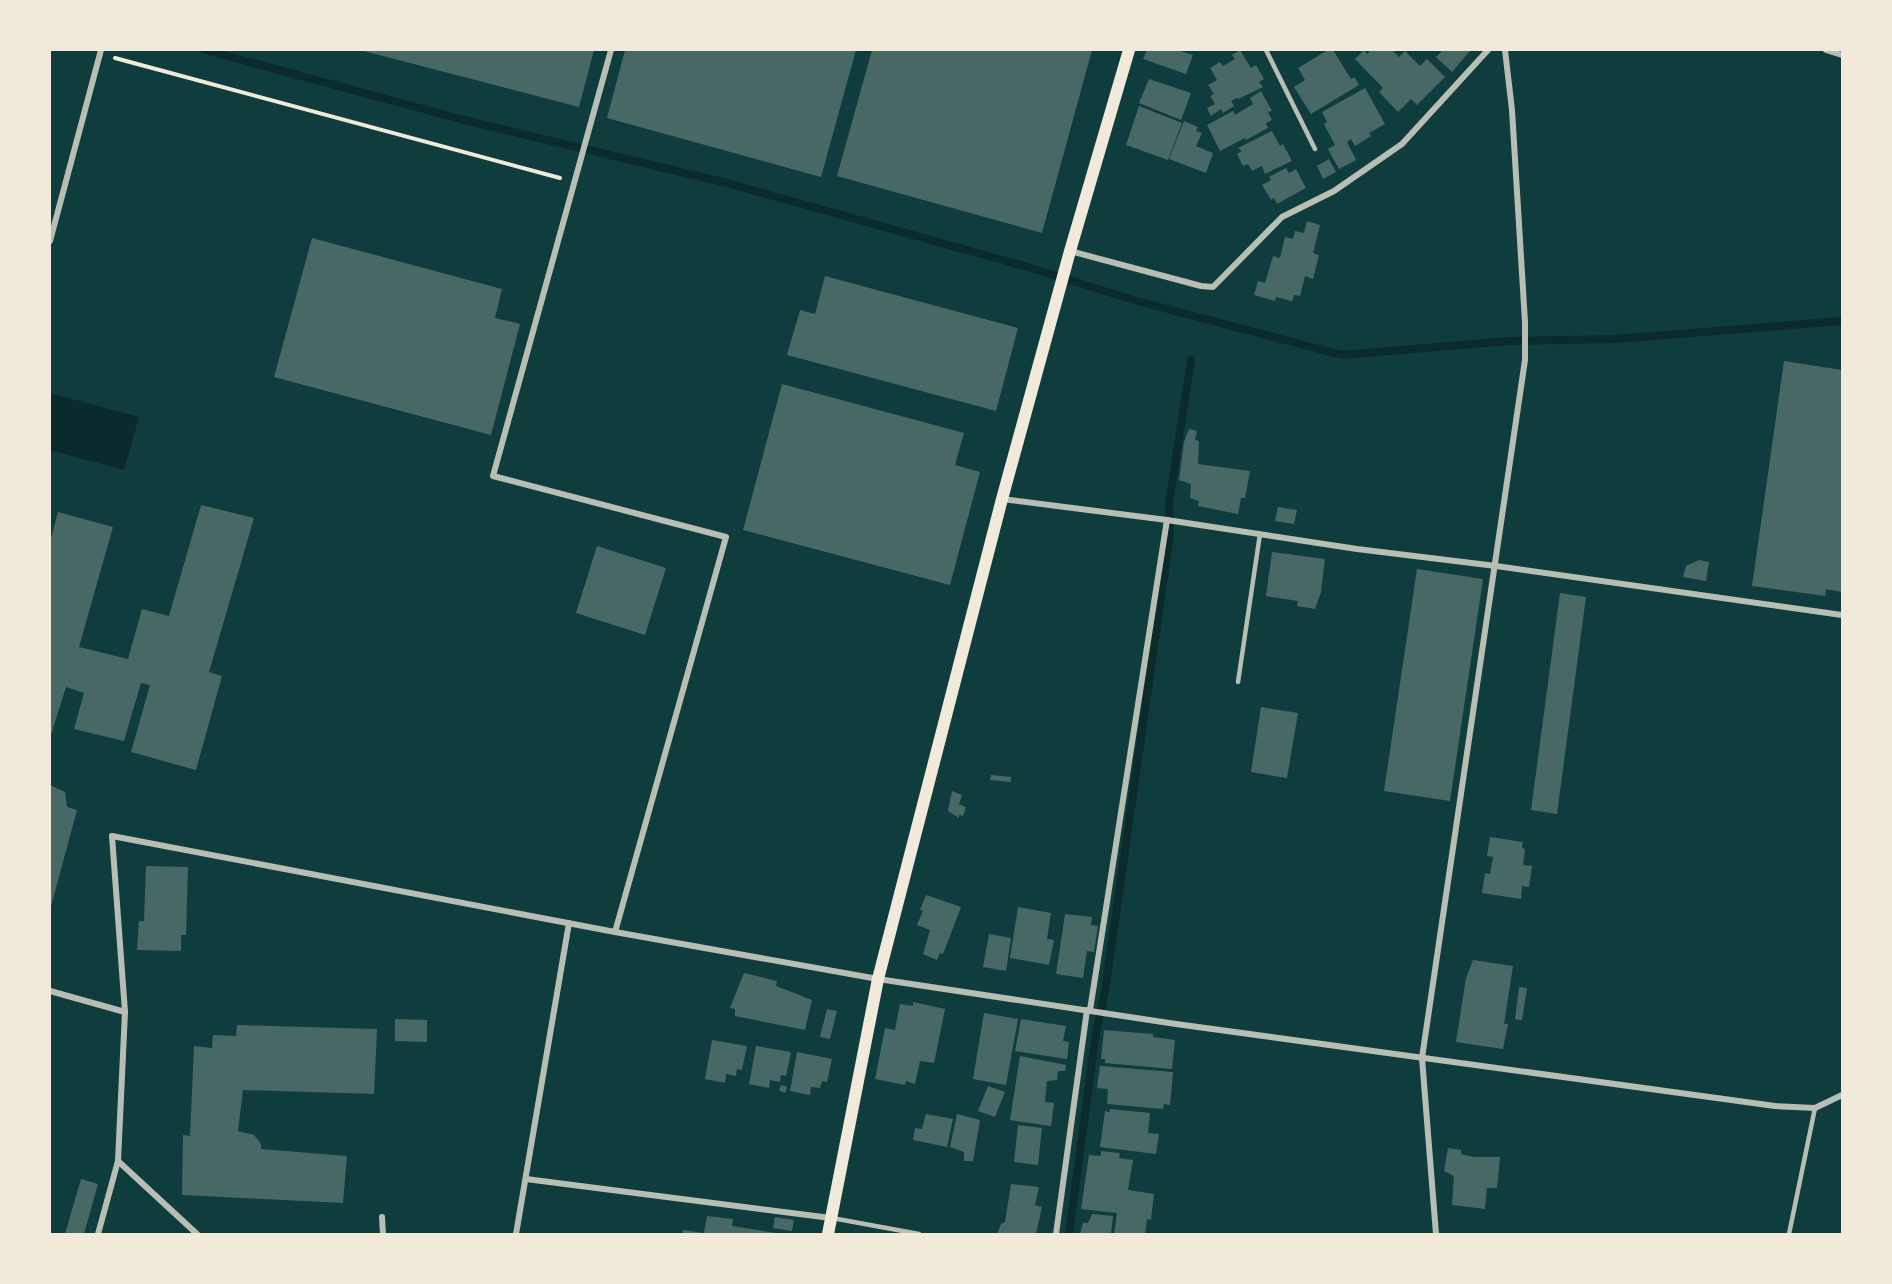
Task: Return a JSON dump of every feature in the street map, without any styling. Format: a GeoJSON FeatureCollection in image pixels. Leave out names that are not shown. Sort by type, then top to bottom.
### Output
{"type":"FeatureCollection","features":[{"type":"Feature","properties":{"kind":"main road"},"geometry":{"type":"LineString","coordinates":[[828,1234],[878,979],[1002,500],[1070,251],[1129,50]]}},
{"type":"Feature","properties":{"kind":"street"},"geometry":{"type":"LineString","coordinates":[[611,50],[493,476],[726,537],[615,932]]}},
{"type":"Feature","properties":{"kind":"street"},"geometry":{"type":"LineString","coordinates":[[1070,251],[1201,286],[1213,287],[1282,217],[1334,191],[1402,144],[1488,50]]}},
{"type":"Feature","properties":{"kind":"street"},"geometry":{"type":"LineString","coordinates":[[1436,1234],[1422,1058],[1525,360],[1525,322],[1512,110],[1505,50]]}},
{"type":"Feature","properties":{"kind":"street"},"geometry":{"type":"LineString","coordinates":[[1826,50],[1842,55]]}},
{"type":"Feature","properties":{"kind":"street"},"geometry":{"type":"LineString","coordinates":[[50,241],[101,52]]}},
{"type":"Feature","properties":{"kind":"street"},"geometry":{"type":"LineString","coordinates":[[1002,500],[1167,520],[1842,615]]}},
{"type":"Feature","properties":{"kind":"street"},"geometry":{"type":"LineString","coordinates":[[1056,1234],[1088,1010],[1167,520]]}},
{"type":"Feature","properties":{"kind":"street"},"geometry":{"type":"LineString","coordinates":[[98,1234],[118,1161],[125,1012],[112,836],[615,932],[878,979],[1422,1058],[1775,1106],[1815,1108],[1842,1095]]}},
{"type":"Feature","properties":{"kind":"street"},"geometry":{"type":"LineString","coordinates":[[516,1234],[569,923]]}},
{"type":"Feature","properties":{"kind":"street"},"geometry":{"type":"LineString","coordinates":[[50,991],[125,1012]]}},
{"type":"Feature","properties":{"kind":"street"},"geometry":{"type":"LineString","coordinates":[[118,1161],[197,1234]]}},
{"type":"Feature","properties":{"kind":"street"},"geometry":{"type":"LineString","coordinates":[[526,1179],[832,1218]]}},
{"type":"Feature","properties":{"kind":"street"},"geometry":{"type":"LineString","coordinates":[[382,1217],[383,1234]]}},
{"type":"Feature","properties":{"kind":"lane"},"geometry":{"type":"LineString","coordinates":[[1266,50],[1315,149]]}},
{"type":"Feature","properties":{"kind":"lane"},"geometry":{"type":"LineString","coordinates":[[1238,682],[1260,534]]}},
{"type":"Feature","properties":{"kind":"lane"},"geometry":{"type":"LineString","coordinates":[[1790,1234],[1815,1108]]}},
{"type":"Feature","properties":{"kind":"lane"},"geometry":{"type":"LineString","coordinates":[[832,1218],[919,1234]]}},
{"type":"Feature","properties":{"kind":"path"},"geometry":{"type":"LineString","coordinates":[[101,52],[575,182]]}},
{"type":"Feature","properties":{"kind":"water"},"geometry":{"type":"Polygon","coordinates":[[[50,393],[139,417],[124,470],[50,450],[50,393]]]}},
{"type":"Feature","properties":{"kind":"building"},"geometry":{"type":"Polygon","coordinates":[[[360,50],[594,50],[579,107],[360,50]]]}},
{"type":"Feature","properties":{"kind":"building"},"geometry":{"type":"Polygon","coordinates":[[[625,50],[856,50],[821,177],[607,118],[625,50]]]}},
{"type":"Feature","properties":{"kind":"building"},"geometry":{"type":"Polygon","coordinates":[[[872,50],[1092,50],[1042,233],[837,176],[872,50]]]}},
{"type":"Feature","properties":{"kind":"building"},"geometry":{"type":"Polygon","coordinates":[[[1147,50],[1177,50],[1193,55],[1186,74],[1143,59],[1147,50]]]}},
{"type":"Feature","properties":{"kind":"building"},"geometry":{"type":"Polygon","coordinates":[[[1240,50],[1251,68],[1256,65],[1264,79],[1259,82],[1263,87],[1231,101],[1234,106],[1223,113],[1221,109],[1211,116],[1207,108],[1215,104],[1210,96],[1214,94],[1208,85],[1217,80],[1210,68],[1220,62],[1223,66],[1235,59],[1232,55],[1240,50]]]}},
{"type":"Feature","properties":{"kind":"building"},"geometry":{"type":"Polygon","coordinates":[[[1328,50],[1333,50],[1351,79],[1354,77],[1359,85],[1311,114],[1294,87],[1305,80],[1298,68],[1328,50]]]}},
{"type":"Feature","properties":{"kind":"building"},"geometry":{"type":"Polygon","coordinates":[[[1364,50],[1367,54],[1371,50],[1392,50],[1399,57],[1405,51],[1420,66],[1427,59],[1445,77],[1417,105],[1411,99],[1398,112],[1379,92],[1383,88],[1355,59],[1364,50]]]}},
{"type":"Feature","properties":{"kind":"building"},"geometry":{"type":"Polygon","coordinates":[[[1443,50],[1470,51],[1452,72],[1436,57],[1443,50]]]}},
{"type":"Feature","properties":{"kind":"building"},"geometry":{"type":"Polygon","coordinates":[[[1149,79],[1191,93],[1181,120],[1139,103],[1149,79]]]}},
{"type":"Feature","properties":{"kind":"building"},"geometry":{"type":"Polygon","coordinates":[[[1365,88],[1385,124],[1369,133],[1371,136],[1355,146],[1351,139],[1347,142],[1356,160],[1339,169],[1328,149],[1335,145],[1324,124],[1327,122],[1322,112],[1365,88]]]}},
{"type":"Feature","properties":{"kind":"building"},"geometry":{"type":"Polygon","coordinates":[[[1261,91],[1272,111],[1268,112],[1272,120],[1266,123],[1268,128],[1220,151],[1207,125],[1233,111],[1235,115],[1253,104],[1250,98],[1261,91]]]}},
{"type":"Feature","properties":{"kind":"building"},"geometry":{"type":"Polygon","coordinates":[[[1139,106],[1182,123],[1168,160],[1126,145],[1139,106]]]}},
{"type":"Feature","properties":{"kind":"building"},"geometry":{"type":"Polygon","coordinates":[[[1184,121],[1198,127],[1196,131],[1202,133],[1196,146],[1213,153],[1206,173],[1169,159],[1184,121]]]}},
{"type":"Feature","properties":{"kind":"building"},"geometry":{"type":"Polygon","coordinates":[[[1272,131],[1280,146],[1283,144],[1292,161],[1265,174],[1262,166],[1252,171],[1248,164],[1243,166],[1237,154],[1242,151],[1238,148],[1272,131]]]}},
{"type":"Feature","properties":{"kind":"building"},"geometry":{"type":"Polygon","coordinates":[[[1329,159],[1336,172],[1323,179],[1317,166],[1329,159]]]}},
{"type":"Feature","properties":{"kind":"building"},"geometry":{"type":"Polygon","coordinates":[[[1286,168],[1289,173],[1296,169],[1306,188],[1277,204],[1274,198],[1271,200],[1262,185],[1271,180],[1269,177],[1286,168]]]}},
{"type":"Feature","properties":{"kind":"building"},"geometry":{"type":"Polygon","coordinates":[[[1307,221],[1320,225],[1313,253],[1319,255],[1313,279],[1305,276],[1300,296],[1294,295],[1292,301],[1276,297],[1275,301],[1254,295],[1258,281],[1265,283],[1273,256],[1280,258],[1285,237],[1293,239],[1295,231],[1304,233],[1307,221]]]}},
{"type":"Feature","properties":{"kind":"building"},"geometry":{"type":"Polygon","coordinates":[[[312,238],[502,289],[495,318],[520,324],[491,435],[274,377],[312,238]]]}},
{"type":"Feature","properties":{"kind":"building"},"geometry":{"type":"Polygon","coordinates":[[[825,276],[1018,328],[996,411],[787,355],[800,310],[815,314],[825,276]]]}},
{"type":"Feature","properties":{"kind":"building"},"geometry":{"type":"Polygon","coordinates":[[[1784,361],[1842,370],[1842,592],[1826,589],[1825,596],[1752,586],[1784,361]]]}},
{"type":"Feature","properties":{"kind":"building"},"geometry":{"type":"Polygon","coordinates":[[[782,384],[964,433],[955,465],[980,472],[950,585],[743,530],[782,384]]]}},
{"type":"Feature","properties":{"kind":"building"},"geometry":{"type":"Polygon","coordinates":[[[1189,429],[1197,431],[1195,440],[1199,441],[1198,464],[1250,471],[1245,498],[1241,498],[1238,514],[1198,506],[1199,501],[1190,498],[1191,484],[1179,480],[1184,442],[1189,429]]]}},
{"type":"Feature","properties":{"kind":"building"},"geometry":{"type":"Polygon","coordinates":[[[201,505],[254,518],[209,672],[222,676],[196,770],[131,752],[150,685],[141,683],[124,741],[74,729],[84,693],[66,687],[50,738],[50,542],[58,512],[113,527],[79,647],[128,659],[142,609],[169,616],[201,505]]]}},
{"type":"Feature","properties":{"kind":"building"},"geometry":{"type":"Polygon","coordinates":[[[1278,507],[1297,510],[1294,524],[1275,521],[1278,507]]]}},
{"type":"Feature","properties":{"kind":"building"},"geometry":{"type":"Polygon","coordinates":[[[597,546],[666,568],[645,635],[576,613],[597,546]]]}},
{"type":"Feature","properties":{"kind":"building"},"geometry":{"type":"Polygon","coordinates":[[[1272,552],[1325,559],[1321,592],[1315,609],[1297,606],[1298,601],[1266,596],[1272,552]]]}},
{"type":"Feature","properties":{"kind":"building"},"geometry":{"type":"Polygon","coordinates":[[[1699,560],[1709,562],[1706,581],[1683,577],[1686,566],[1699,560]]]}},
{"type":"Feature","properties":{"kind":"building"},"geometry":{"type":"Polygon","coordinates":[[[1417,569],[1483,579],[1450,801],[1384,791],[1417,569]]]}},
{"type":"Feature","properties":{"kind":"building"},"geometry":{"type":"Polygon","coordinates":[[[1560,593],[1586,597],[1557,814],[1531,810],[1560,593]]]}},
{"type":"Feature","properties":{"kind":"building"},"geometry":{"type":"Polygon","coordinates":[[[1261,707],[1298,713],[1287,778],[1251,772],[1261,707]]]}},
{"type":"Feature","properties":{"kind":"building"},"geometry":{"type":"Polygon","coordinates":[[[991,775],[1011,777],[1011,782],[990,780],[991,775]]]}},
{"type":"Feature","properties":{"kind":"building"},"geometry":{"type":"Polygon","coordinates":[[[50,785],[65,792],[67,807],[77,810],[50,910],[50,785]]]}},
{"type":"Feature","properties":{"kind":"building"},"geometry":{"type":"Polygon","coordinates":[[[952,791],[962,795],[959,804],[966,807],[963,816],[959,815],[959,818],[948,811],[952,791]]]}},
{"type":"Feature","properties":{"kind":"building"},"geometry":{"type":"Polygon","coordinates":[[[1490,837],[1523,842],[1522,848],[1525,849],[1523,865],[1532,866],[1529,887],[1522,886],[1521,899],[1482,893],[1485,873],[1490,874],[1493,857],[1487,856],[1490,837]]]}},
{"type":"Feature","properties":{"kind":"building"},"geometry":{"type":"Polygon","coordinates":[[[146,866],[188,867],[186,935],[181,935],[181,951],[137,950],[139,921],[144,921],[146,866]]]}},
{"type":"Feature","properties":{"kind":"building"},"geometry":{"type":"Polygon","coordinates":[[[926,895],[961,907],[943,954],[940,953],[937,960],[923,954],[930,930],[917,925],[926,895]]]}},
{"type":"Feature","properties":{"kind":"building"},"geometry":{"type":"Polygon","coordinates":[[[1018,907],[1051,913],[1047,939],[1054,940],[1049,965],[1010,958],[1018,907]]]}},
{"type":"Feature","properties":{"kind":"building"},"geometry":{"type":"Polygon","coordinates":[[[1065,914],[1092,917],[1091,925],[1098,926],[1094,952],[1087,951],[1083,978],[1056,974],[1065,914]]]}},
{"type":"Feature","properties":{"kind":"building"},"geometry":{"type":"Polygon","coordinates":[[[989,934],[1011,938],[1006,971],[983,967],[989,934]]]}},
{"type":"Feature","properties":{"kind":"building"},"geometry":{"type":"Polygon","coordinates":[[[1473,960],[1513,966],[1504,1024],[1508,1024],[1503,1049],[1456,1042],[1466,978],[1473,960]]]}},
{"type":"Feature","properties":{"kind":"building"},"geometry":{"type":"Polygon","coordinates":[[[744,973],[777,981],[776,986],[812,1000],[805,1030],[735,1016],[735,1009],[730,1008],[744,973]]]}},
{"type":"Feature","properties":{"kind":"building"},"geometry":{"type":"Polygon","coordinates":[[[1519,987],[1527,988],[1522,1020],[1515,1019],[1519,987]]]}},
{"type":"Feature","properties":{"kind":"building"},"geometry":{"type":"Polygon","coordinates":[[[913,1002],[945,1009],[934,1063],[920,1061],[915,1084],[906,1081],[905,1085],[875,1079],[885,1028],[895,1030],[900,1004],[913,1006],[913,1002]]]}},
{"type":"Feature","properties":{"kind":"building"},"geometry":{"type":"Polygon","coordinates":[[[827,1009],[837,1011],[830,1039],[820,1037],[827,1009]]]}},
{"type":"Feature","properties":{"kind":"building"},"geometry":{"type":"Polygon","coordinates":[[[984,1013],[1018,1019],[1006,1085],[973,1079],[984,1013]]]}},
{"type":"Feature","properties":{"kind":"building"},"geometry":{"type":"Polygon","coordinates":[[[395,1019],[427,1020],[427,1042],[395,1041],[395,1019]]]}},
{"type":"Feature","properties":{"kind":"building"},"geometry":{"type":"Polygon","coordinates":[[[1021,1019],[1066,1026],[1063,1041],[1069,1042],[1067,1059],[1015,1051],[1021,1019]]]}},
{"type":"Feature","properties":{"kind":"building"},"geometry":{"type":"Polygon","coordinates":[[[237,1025],[377,1029],[374,1094],[243,1090],[238,1131],[254,1135],[261,1144],[261,1149],[347,1156],[343,1203],[182,1195],[183,1135],[190,1136],[194,1046],[212,1048],[213,1035],[236,1036],[237,1025]]]}},
{"type":"Feature","properties":{"kind":"building"},"geometry":{"type":"Polygon","coordinates":[[[1104,1030],[1153,1034],[1153,1037],[1175,1040],[1172,1069],[1105,1063],[1105,1059],[1101,1059],[1104,1030]]]}},
{"type":"Feature","properties":{"kind":"building"},"geometry":{"type":"Polygon","coordinates":[[[712,1040],[747,1046],[742,1070],[737,1069],[736,1076],[726,1074],[725,1083],[705,1079],[712,1040]]]}},
{"type":"Feature","properties":{"kind":"building"},"geometry":{"type":"Polygon","coordinates":[[[756,1046],[791,1052],[786,1076],[781,1075],[780,1082],[770,1080],[769,1088],[749,1084],[756,1046]]]}},
{"type":"Feature","properties":{"kind":"building"},"geometry":{"type":"Polygon","coordinates":[[[797,1052],[832,1059],[827,1082],[822,1081],[820,1088],[811,1087],[810,1095],[790,1091],[797,1052]]]}},
{"type":"Feature","properties":{"kind":"building"},"geometry":{"type":"Polygon","coordinates":[[[1020,1056],[1066,1065],[1065,1071],[1058,1071],[1057,1080],[1047,1081],[1045,1102],[1054,1103],[1051,1126],[1010,1120],[1020,1056]]]}},
{"type":"Feature","properties":{"kind":"building"},"geometry":{"type":"Polygon","coordinates":[[[1100,1066],[1173,1072],[1170,1105],[1164,1104],[1163,1109],[1107,1104],[1108,1089],[1097,1088],[1100,1066]]]}},
{"type":"Feature","properties":{"kind":"building"},"geometry":{"type":"Polygon","coordinates":[[[781,1085],[787,1087],[785,1093],[779,1090],[781,1085]]]}},
{"type":"Feature","properties":{"kind":"building"},"geometry":{"type":"Polygon","coordinates":[[[988,1086],[1005,1092],[995,1117],[978,1111],[988,1086]]]}},
{"type":"Feature","properties":{"kind":"building"},"geometry":{"type":"Polygon","coordinates":[[[1110,1109],[1150,1113],[1148,1133],[1159,1134],[1156,1154],[1100,1147],[1105,1111],[1109,1112],[1110,1109]]]}},
{"type":"Feature","properties":{"kind":"building"},"geometry":{"type":"Polygon","coordinates":[[[926,1114],[953,1119],[947,1147],[913,1140],[915,1128],[922,1129],[926,1114]]]}},
{"type":"Feature","properties":{"kind":"building"},"geometry":{"type":"Polygon","coordinates":[[[957,1114],[980,1120],[973,1161],[964,1161],[964,1152],[950,1147],[957,1114]]]}},
{"type":"Feature","properties":{"kind":"building"},"geometry":{"type":"Polygon","coordinates":[[[1018,1125],[1042,1128],[1038,1165],[1014,1162],[1018,1125]]]}},
{"type":"Feature","properties":{"kind":"building"},"geometry":{"type":"Polygon","coordinates":[[[1448,1148],[1461,1150],[1461,1154],[1474,1157],[1500,1157],[1497,1188],[1487,1188],[1485,1209],[1452,1205],[1454,1176],[1444,1171],[1448,1148]]]}},
{"type":"Feature","properties":{"kind":"building"},"geometry":{"type":"Polygon","coordinates":[[[1101,1151],[1120,1153],[1119,1158],[1133,1160],[1128,1190],[1154,1194],[1151,1220],[1147,1219],[1145,1234],[1114,1234],[1117,1213],[1081,1209],[1089,1155],[1101,1156],[1101,1151]]]}},
{"type":"Feature","properties":{"kind":"building"},"geometry":{"type":"Polygon","coordinates":[[[81,1179],[98,1184],[84,1234],[65,1234],[81,1179]]]}},
{"type":"Feature","properties":{"kind":"building"},"geometry":{"type":"Polygon","coordinates":[[[1011,1184],[1039,1187],[1035,1205],[1042,1207],[1036,1234],[997,1234],[1001,1224],[1005,1222],[1011,1184]]]}},
{"type":"Feature","properties":{"kind":"building"},"geometry":{"type":"Polygon","coordinates":[[[1092,1214],[1113,1216],[1111,1234],[1080,1234],[1083,1223],[1088,1223],[1092,1214]]]}},
{"type":"Feature","properties":{"kind":"building"},"geometry":{"type":"Polygon","coordinates":[[[707,1216],[733,1219],[732,1226],[782,1234],[683,1234],[683,1230],[704,1233],[707,1216]]]}},
{"type":"Feature","properties":{"kind":"building"},"geometry":{"type":"Polygon","coordinates":[[[775,1217],[794,1220],[792,1231],[773,1228],[775,1217]]]}},
{"type":"Feature","properties":{"kind":"waterway"},"geometry":{"type":"LineString","coordinates":[[205,50],[464,120],[727,183],[1024,266],[1137,301],[1342,355],[1508,341],[1615,339],[1842,321]]}},
{"type":"Feature","properties":{"kind":"waterway"},"geometry":{"type":"LineString","coordinates":[[1069,1234],[1096,1032],[1105,991],[1170,535],[1169,503],[1191,360]]}}]}
